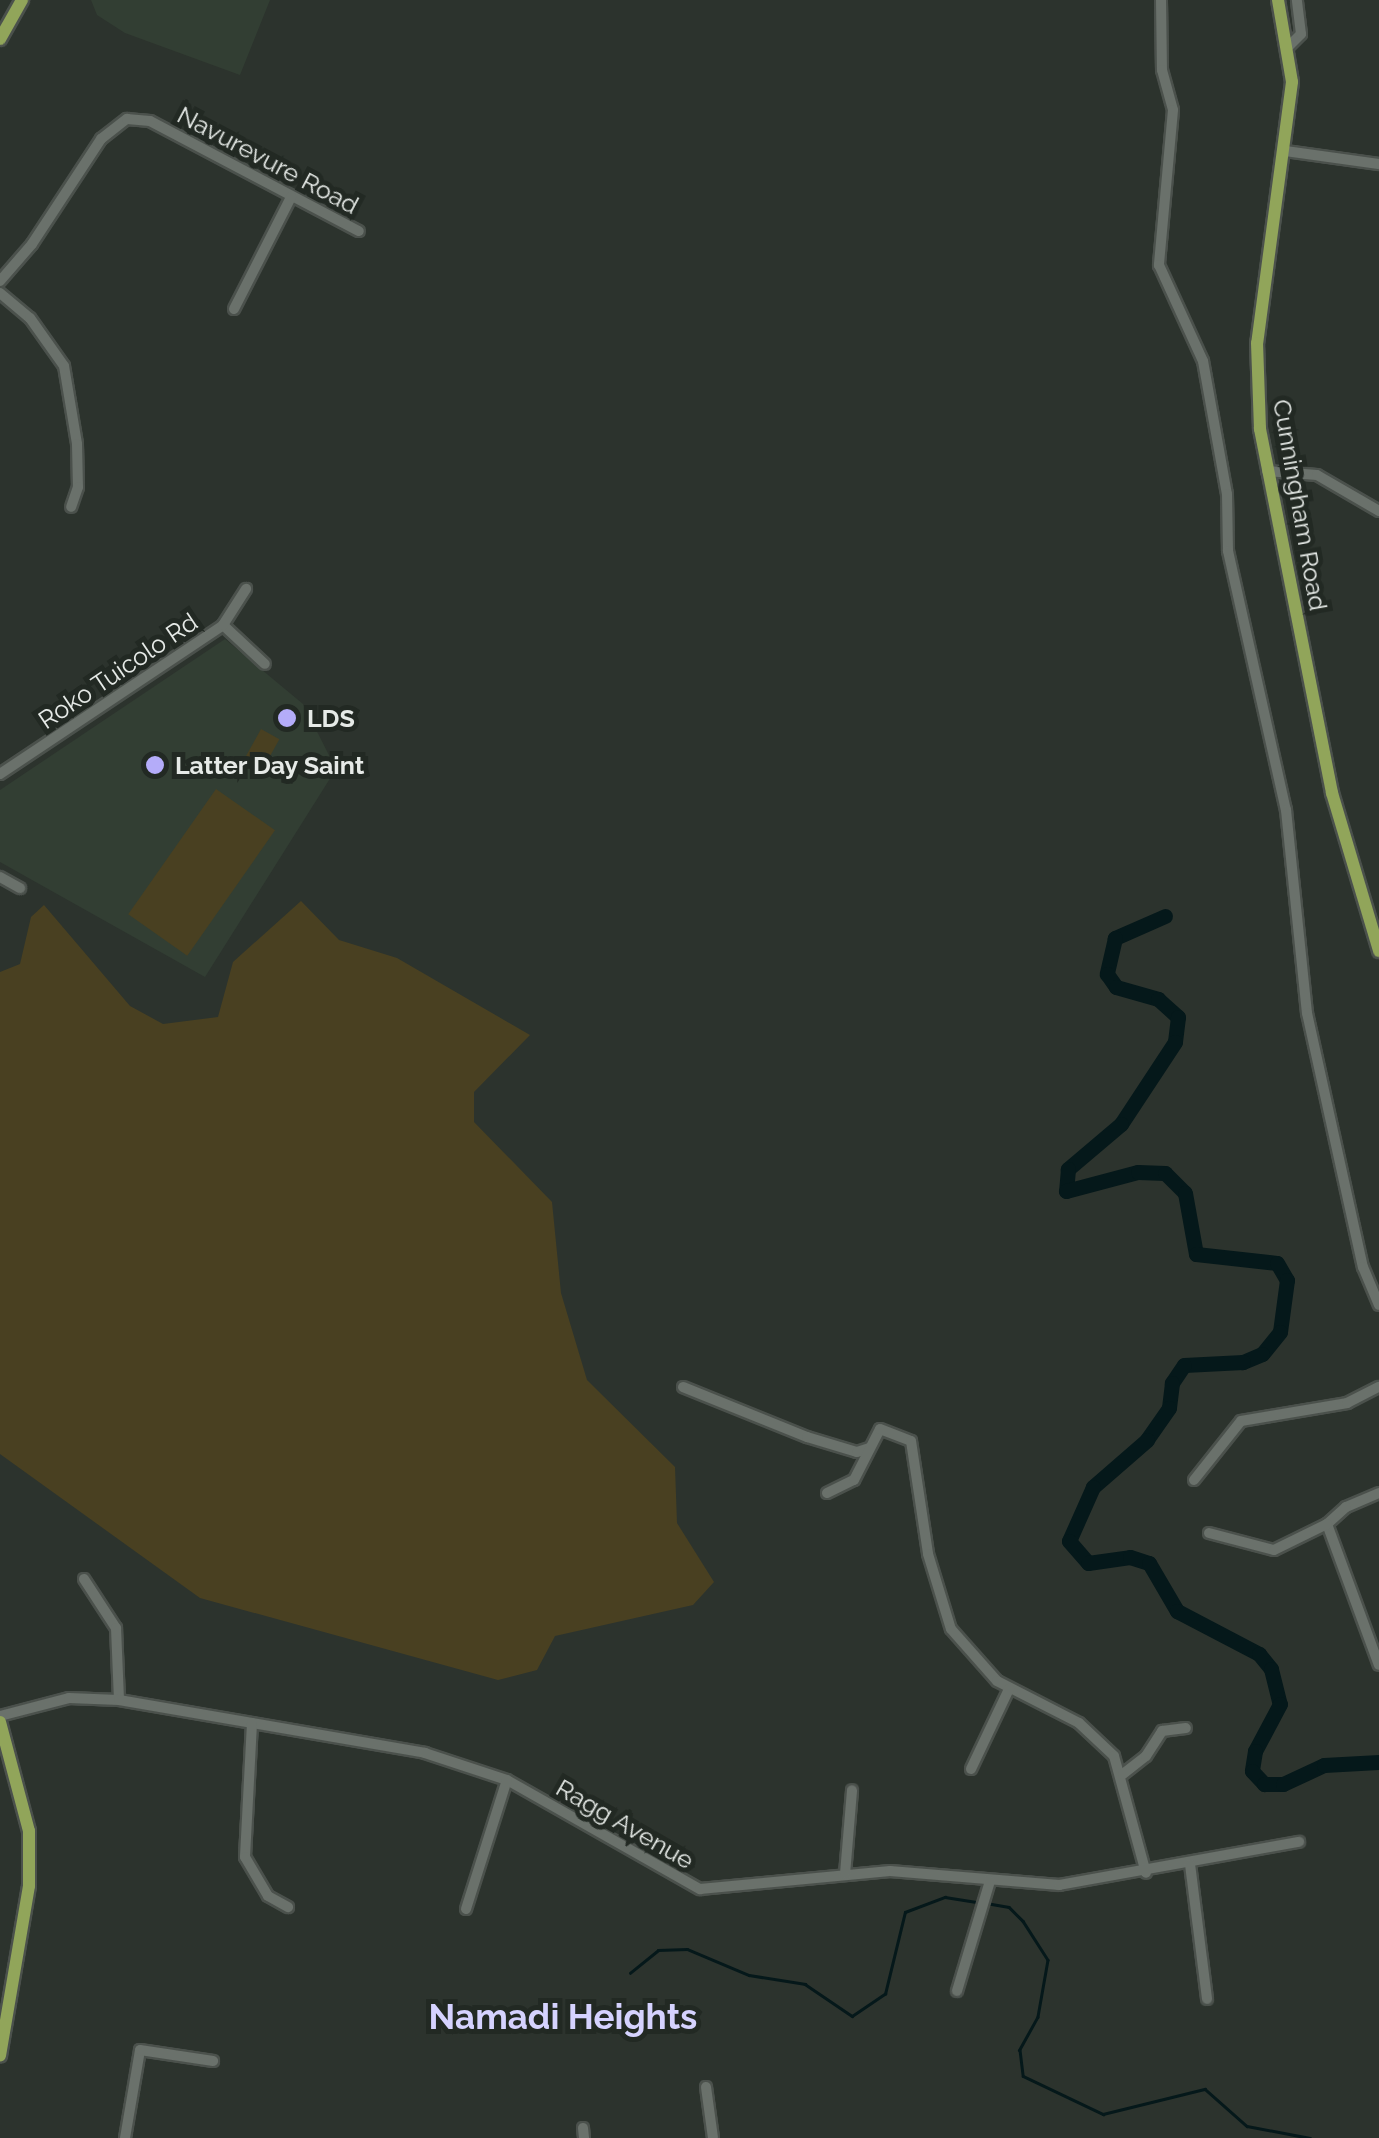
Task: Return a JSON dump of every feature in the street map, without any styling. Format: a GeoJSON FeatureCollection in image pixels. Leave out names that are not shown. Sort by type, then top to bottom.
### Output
{"type":"FeatureCollection","features":[{"type":"Feature","properties":{"kind":"main road"},"geometry":{"type":"LineString","coordinates":[[0,40],[22,0]]}},
{"type":"Feature","properties":{"kind":"main road","name":"Cunningham Road"},"geometry":{"type":"LineString","coordinates":[[1278,0],[1289,46],[1284,150],[1257,343],[1267,471],[1332,793],[1379,950]]}},
{"type":"Feature","properties":{"kind":"main road"},"geometry":{"type":"LineString","coordinates":[[0,1719],[29,1831],[29,1886],[6,1997],[0,2056]]}},
{"type":"Feature","properties":{"kind":"street"},"geometry":{"type":"LineString","coordinates":[[1162,0],[1161,58],[1173,110],[1159,265],[1201,352],[1227,494],[1228,550],[1286,810],[1307,1013],[1363,1267],[1379,1305]]}},
{"type":"Feature","properties":{"kind":"street"},"geometry":{"type":"LineString","coordinates":[[1289,46],[1301,34],[1298,0]]}},
{"type":"Feature","properties":{"kind":"street","name":"Navurevure Road"},"geometry":{"type":"LineString","coordinates":[[0,281],[32,244],[101,139],[126,119],[150,121],[359,231]]}},
{"type":"Feature","properties":{"kind":"street"},"geometry":{"type":"LineString","coordinates":[[1284,150],[1379,164]]}},
{"type":"Feature","properties":{"kind":"street"},"geometry":{"type":"LineString","coordinates":[[234,309],[292,197]]}},
{"type":"Feature","properties":{"kind":"street"},"geometry":{"type":"LineString","coordinates":[[0,294],[30,318],[64,366],[77,444],[78,487],[72,507]]}},
{"type":"Feature","properties":{"kind":"street"},"geometry":{"type":"LineString","coordinates":[[1267,471],[1317,475],[1379,511]]}},
{"type":"Feature","properties":{"kind":"street","name":"Roko Tuicolo Rd"},"geometry":{"type":"LineString","coordinates":[[0,774],[222,625],[246,589]]}},
{"type":"Feature","properties":{"kind":"street"},"geometry":{"type":"LineString","coordinates":[[222,625],[265,664]]}},
{"type":"Feature","properties":{"kind":"street"},"geometry":{"type":"LineString","coordinates":[[0,877],[20,888]]}},
{"type":"Feature","properties":{"kind":"street"},"geometry":{"type":"LineString","coordinates":[[682,1387],[807,1437],[857,1452],[869,1448]]}},
{"type":"Feature","properties":{"kind":"street"},"geometry":{"type":"LineString","coordinates":[[1194,1480],[1241,1422],[1347,1403],[1379,1387]]}},
{"type":"Feature","properties":{"kind":"street"},"geometry":{"type":"LineString","coordinates":[[827,1492],[854,1480],[869,1448],[886,1426],[911,1441],[928,1554],[951,1629],[996,1681],[1092,1732],[1123,1774],[1146,1873]]}},
{"type":"Feature","properties":{"kind":"street"},"geometry":{"type":"LineString","coordinates":[[1210,1533],[1274,1550],[1379,1493]]}},
{"type":"Feature","properties":{"kind":"street"},"geometry":{"type":"LineString","coordinates":[[1327,1524],[1379,1665]]}},
{"type":"Feature","properties":{"kind":"street"},"geometry":{"type":"LineString","coordinates":[[84,1579],[116,1628],[119,1700]]}},
{"type":"Feature","properties":{"kind":"street"},"geometry":{"type":"LineString","coordinates":[[972,1769],[1009,1690]]}},
{"type":"Feature","properties":{"kind":"street","name":"Ragg Avenue"},"geometry":{"type":"LineString","coordinates":[[0,1719],[69,1698],[119,1700],[425,1753],[507,1780],[700,1889],[845,1874],[1058,1886],[1146,1873],[1299,1842]]}},
{"type":"Feature","properties":{"kind":"street"},"geometry":{"type":"LineString","coordinates":[[252,1724],[244,1857],[268,1896],[288,1908]]}},
{"type":"Feature","properties":{"kind":"street"},"geometry":{"type":"LineString","coordinates":[[1123,1774],[1146,1756],[1162,1731],[1186,1728]]}},
{"type":"Feature","properties":{"kind":"street"},"geometry":{"type":"LineString","coordinates":[[466,1908],[507,1780]]}},
{"type":"Feature","properties":{"kind":"street"},"geometry":{"type":"LineString","coordinates":[[845,1874],[852,1790]]}},
{"type":"Feature","properties":{"kind":"street"},"geometry":{"type":"LineString","coordinates":[[1190,1864],[1208,1998]]}},
{"type":"Feature","properties":{"kind":"street"},"geometry":{"type":"LineString","coordinates":[[957,1990],[990,1880]]}},
{"type":"Feature","properties":{"kind":"street"},"geometry":{"type":"LineString","coordinates":[[125,2138],[140,2050],[212,2061]]}},
{"type":"Feature","properties":{"kind":"street"},"geometry":{"type":"LineString","coordinates":[[706,2087],[713,2138]]}},
{"type":"Feature","properties":{"kind":"shaded area"},"geometry":{"type":"Polygon","coordinates":[[[91,0],[270,0],[240,75],[125,33],[97,15],[91,0]]]}},
{"type":"Feature","properties":{"kind":"shaded area"},"geometry":{"type":"Polygon","coordinates":[[[225,639],[303,704],[336,769],[205,977],[0,862],[0,790],[225,639]]]}},
{"type":"Feature","properties":{"kind":"shaded area"},"geometry":{"type":"Polygon","coordinates":[[[261,729],[279,739],[261,772],[243,762],[261,729]]]}},
{"type":"Feature","properties":{"kind":"shaded area"},"geometry":{"type":"Polygon","coordinates":[[[216,789],[275,830],[187,956],[128,914],[216,789]]]}},
{"type":"Feature","properties":{"kind":"shaded area"},"geometry":{"type":"Polygon","coordinates":[[[301,901],[339,940],[397,958],[530,1035],[474,1092],[474,1122],[552,1202],[561,1293],[587,1380],[675,1467],[677,1523],[714,1582],[693,1605],[555,1636],[537,1670],[498,1680],[200,1598],[0,1454],[0,972],[20,964],[31,917],[44,905],[130,1006],[163,1024],[218,1017],[233,962],[301,901]]]}},
{"type":"Feature","properties":{"kind":"waterway"},"geometry":{"type":"LineString","coordinates":[[1165,916],[1115,938],[1107,974],[1116,987],[1158,999],[1178,1017],[1175,1042],[1121,1124],[1068,1169],[1066,1191],[1138,1172],[1165,1173],[1185,1193],[1196,1254],[1277,1263],[1287,1280],[1280,1332],[1262,1354],[1243,1362],[1184,1365],[1172,1383],[1169,1408],[1147,1440],[1093,1487],[1069,1541],[1088,1563],[1130,1557],[1149,1563],[1177,1611],[1259,1654],[1271,1669],[1280,1704],[1255,1751],[1252,1771],[1264,1784],[1283,1784],[1324,1765],[1379,1762]]}},
{"type":"Feature","properties":{"kind":"waterway"},"geometry":{"type":"LineString","coordinates":[[630,1973],[658,1950],[687,1949],[749,1975],[805,1984],[852,2016],[885,1994],[905,1912],[945,1897],[978,1902]]}},
{"type":"Feature","properties":{"kind":"waterway"},"geometry":{"type":"LineString","coordinates":[[986,1903],[1009,1907],[1048,1960],[1038,2017],[1020,2050],[1023,2076],[1103,2114],[1205,2089],[1247,2126],[1310,2138]]}},
{"type":"Feature","properties":{"kind":"place","name":"LDS"},"geometry":{"type":"Point","coordinates":[287,718]}},
{"type":"Feature","properties":{"kind":"place","name":"Latter Day Saint"},"geometry":{"type":"Point","coordinates":[155,765]}},
{"type":"Feature","properties":{"kind":"district","name":"Namadi Heights"},"geometry":{"type":"Point","coordinates":[563,2017]}}]}
